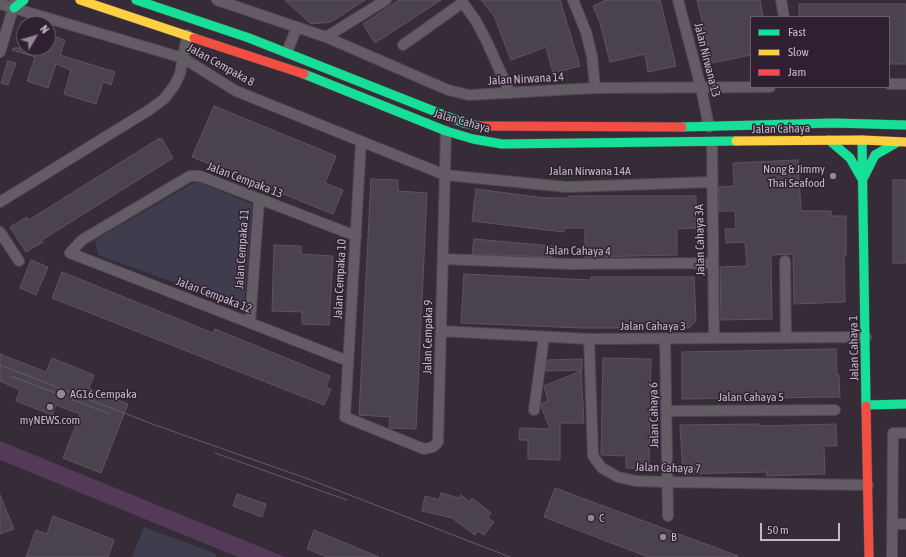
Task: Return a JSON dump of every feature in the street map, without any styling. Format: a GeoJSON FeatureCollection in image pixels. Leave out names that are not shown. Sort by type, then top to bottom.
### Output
{"type":"FeatureCollection","features":[{"type":"Feature","properties":{"kind":"main road"},"geometry":{"type":"LineString","coordinates":[[15,4],[24,0]]}},
{"type":"Feature","properties":{"kind":"main road","name":"Jalan Cahaya"},"geometry":{"type":"LineString","coordinates":[[80,0],[312,77],[446,131],[473,139],[502,144],[830,140],[906,142]]}},
{"type":"Feature","properties":{"kind":"main road","name":"Jalan Cahaya"},"geometry":{"type":"LineString","coordinates":[[136,0],[287,52],[464,123],[478,126],[513,128],[709,127],[833,123],[906,125]]}},
{"type":"Feature","properties":{"kind":"main road"},"geometry":{"type":"LineString","coordinates":[[833,123],[855,132],[862,140],[868,132],[888,124]]}},
{"type":"Feature","properties":{"kind":"main road"},"geometry":{"type":"LineString","coordinates":[[830,140],[850,158],[863,181]]}},
{"type":"Feature","properties":{"kind":"main road","name":"Jalan Cahaya 1"},"geometry":{"type":"LineString","coordinates":[[862,140],[869,557]]}},
{"type":"Feature","properties":{"kind":"main road"},"geometry":{"type":"LineString","coordinates":[[863,181],[870,164],[876,155],[896,142]]}},
{"type":"Feature","properties":{"kind":"main road"},"geometry":{"type":"LineString","coordinates":[[867,405],[906,404]]}},
{"type":"Feature","properties":{"kind":"street","name":"Jalan Nirwana 14"},"geometry":{"type":"LineString","coordinates":[[217,0],[326,37],[448,90],[469,95],[595,88],[750,87]]}},
{"type":"Feature","properties":{"kind":"street"},"geometry":{"type":"LineString","coordinates":[[326,37],[386,0]]}},
{"type":"Feature","properties":{"kind":"street"},"geometry":{"type":"LineString","coordinates":[[573,0],[586,32],[592,56],[595,88]]}},
{"type":"Feature","properties":{"kind":"street","name":"Jalan Nirwana 13"},"geometry":{"type":"LineString","coordinates":[[678,0],[701,88],[709,127]]}},
{"type":"Feature","properties":{"kind":"street"},"geometry":{"type":"LineString","coordinates":[[781,0],[784,16]]}},
{"type":"Feature","properties":{"kind":"street"},"geometry":{"type":"LineString","coordinates":[[403,45],[461,1],[476,21],[510,93]]}},
{"type":"Feature","properties":{"kind":"street","name":"Jalan Cempaka 8"},"geometry":{"type":"LineString","coordinates":[[0,4],[15,4],[183,58],[236,91],[445,175]]}},
{"type":"Feature","properties":{"kind":"street"},"geometry":{"type":"LineString","coordinates":[[0,52],[15,4]]}},
{"type":"Feature","properties":{"kind":"street"},"geometry":{"type":"LineString","coordinates":[[287,52],[297,27]]}},
{"type":"Feature","properties":{"kind":"street"},"geometry":{"type":"LineString","coordinates":[[0,202],[149,110],[164,99],[174,86],[180,74],[187,35]]}},
{"type":"Feature","properties":{"kind":"street"},"geometry":{"type":"LineString","coordinates":[[890,84],[906,84]]}},
{"type":"Feature","properties":{"kind":"street","name":"Jalan Cempaka 9"},"geometry":{"type":"LineString","coordinates":[[345,417],[424,449],[433,448],[438,442],[446,131]]}},
{"type":"Feature","properties":{"kind":"street","name":"Jalan Cempaka 10"},"geometry":{"type":"LineString","coordinates":[[345,417],[362,142]]}},
{"type":"Feature","properties":{"kind":"street","name":"Jalan Cahaya 3A"},"geometry":{"type":"LineString","coordinates":[[712,142],[714,338]]}},
{"type":"Feature","properties":{"kind":"street","name":"Jalan Nirwana 14A"},"geometry":{"type":"LineString","coordinates":[[445,175],[567,186],[712,182]]}},
{"type":"Feature","properties":{"kind":"street","name":"Jalan Cempaka 13"},"geometry":{"type":"LineString","coordinates":[[70,252],[82,240],[190,176],[200,176],[259,200],[356,236]]}},
{"type":"Feature","properties":{"kind":"street","name":"Jalan Cempaka 11"},"geometry":{"type":"LineString","coordinates":[[250,323],[259,200]]}},
{"type":"Feature","properties":{"kind":"street"},"geometry":{"type":"LineString","coordinates":[[0,232],[19,261]]}},
{"type":"Feature","properties":{"kind":"street","name":"Jalan Cempaka 12"},"geometry":{"type":"LineString","coordinates":[[70,252],[348,361]]}},
{"type":"Feature","properties":{"kind":"street","name":"Jalan Cahaya 4"},"geometry":{"type":"LineString","coordinates":[[443,259],[574,264],[713,263]]}},
{"type":"Feature","properties":{"kind":"street"},"geometry":{"type":"LineString","coordinates":[[785,261],[786,338]]}},
{"type":"Feature","properties":{"kind":"street","name":"Jalan Cahaya 3"},"geometry":{"type":"LineString","coordinates":[[441,331],[588,339],[866,337]]}},
{"type":"Feature","properties":{"kind":"street"},"geometry":{"type":"LineString","coordinates":[[534,410],[544,337]]}},
{"type":"Feature","properties":{"kind":"street","name":"Jalan Cahaya 7"},"geometry":{"type":"LineString","coordinates":[[588,339],[593,456],[602,468],[618,477],[636,481],[667,482],[868,485]]}},
{"type":"Feature","properties":{"kind":"street","name":"Jalan Cahaya 6"},"geometry":{"type":"LineString","coordinates":[[665,339],[668,516]]}},
{"type":"Feature","properties":{"kind":"street","name":"Jalan Cahaya 5"},"geometry":{"type":"LineString","coordinates":[[666,411],[835,410]]}},
{"type":"Feature","properties":{"kind":"street"},"geometry":{"type":"LineString","coordinates":[[892,557],[893,433],[906,433]]}},
{"type":"Feature","properties":{"kind":"street"},"geometry":{"type":"LineString","coordinates":[[893,524],[906,524]]}},
{"type":"Feature","properties":{"kind":"shaded area"},"geometry":{"type":"Polygon","coordinates":[[[197,181],[252,204],[244,308],[98,255],[95,240],[197,181]]]}},
{"type":"Feature","properties":{"kind":"shaded area"},"geometry":{"type":"Polygon","coordinates":[[[0,441],[285,557],[238,557],[0,460],[0,441]]]}},
{"type":"Feature","properties":{"kind":"shaded area"},"geometry":{"type":"Polygon","coordinates":[[[144,527],[217,554],[216,557],[132,557],[144,527]]]}},
{"type":"Feature","properties":{"kind":"building"},"geometry":{"type":"Polygon","coordinates":[[[285,0],[365,0],[331,22],[311,24],[285,0]]]}},
{"type":"Feature","properties":{"kind":"building"},"geometry":{"type":"Polygon","coordinates":[[[399,0],[441,0],[375,43],[363,24],[399,0]]]}},
{"type":"Feature","properties":{"kind":"building"},"geometry":{"type":"Polygon","coordinates":[[[481,0],[560,0],[580,66],[553,73],[546,47],[511,60],[494,16],[481,0]]]}},
{"type":"Feature","properties":{"kind":"building"},"geometry":{"type":"Polygon","coordinates":[[[606,0],[660,0],[676,66],[648,72],[645,54],[610,62],[600,23],[593,6],[606,0]]]}},
{"type":"Feature","properties":{"kind":"building"},"geometry":{"type":"Polygon","coordinates":[[[697,0],[760,0],[763,16],[750,16],[750,55],[712,63],[697,0]]]}},
{"type":"Feature","properties":{"kind":"building"},"geometry":{"type":"Polygon","coordinates":[[[799,4],[906,4],[906,64],[890,64],[890,16],[799,16],[799,4]]]}},
{"type":"Feature","properties":{"kind":"building"},"geometry":{"type":"Polygon","coordinates":[[[56,37],[65,40],[60,55],[115,72],[111,85],[103,82],[96,104],[64,94],[71,70],[56,64],[48,88],[27,81],[35,57],[32,56],[56,56],[56,37]]]}},
{"type":"Feature","properties":{"kind":"building"},"geometry":{"type":"Polygon","coordinates":[[[8,61],[16,63],[8,85],[1,83],[8,61]]]}},
{"type":"Feature","properties":{"kind":"building"},"geometry":{"type":"Polygon","coordinates":[[[214,106],[336,156],[325,183],[343,190],[333,214],[192,157],[214,106]]]}},
{"type":"Feature","properties":{"kind":"building"},"geometry":{"type":"Polygon","coordinates":[[[158,139],[162,139],[173,158],[42,240],[43,242],[26,252],[10,227],[27,217],[29,220],[158,139]]]}},
{"type":"Feature","properties":{"kind":"building"},"geometry":{"type":"Polygon","coordinates":[[[798,160],[801,211],[831,211],[831,216],[846,216],[846,255],[844,255],[845,302],[794,304],[793,254],[771,255],[772,319],[721,320],[720,267],[747,266],[745,242],[726,243],[725,229],[736,229],[735,211],[719,211],[719,187],[734,186],[733,163],[798,160]]]}},
{"type":"Feature","properties":{"kind":"building"},"geometry":{"type":"Polygon","coordinates":[[[371,179],[398,180],[398,191],[427,193],[416,429],[389,428],[390,417],[359,415],[371,179]]]}},
{"type":"Feature","properties":{"kind":"building"},"geometry":{"type":"Polygon","coordinates":[[[893,180],[906,180],[906,263],[893,263],[893,180]]]}},
{"type":"Feature","properties":{"kind":"building"},"geometry":{"type":"Polygon","coordinates":[[[476,189],[545,198],[569,198],[569,196],[696,196],[696,228],[677,229],[677,255],[585,257],[585,228],[564,228],[564,232],[472,221],[476,189]]]}},
{"type":"Feature","properties":{"kind":"building"},"geometry":{"type":"Polygon","coordinates":[[[474,239],[553,246],[552,257],[472,254],[474,239]]]}},
{"type":"Feature","properties":{"kind":"building"},"geometry":{"type":"Polygon","coordinates":[[[274,245],[301,246],[301,254],[333,256],[329,325],[302,324],[302,312],[272,311],[274,245]]]}},
{"type":"Feature","properties":{"kind":"building"},"geometry":{"type":"Polygon","coordinates":[[[31,260],[48,267],[36,295],[20,288],[31,260]]]}},
{"type":"Feature","properties":{"kind":"building"},"geometry":{"type":"Polygon","coordinates":[[[62,272],[213,333],[215,329],[330,376],[326,387],[331,389],[324,405],[52,298],[62,272]]]}},
{"type":"Feature","properties":{"kind":"building"},"geometry":{"type":"Polygon","coordinates":[[[464,274],[591,280],[591,277],[694,277],[696,321],[689,328],[581,328],[461,323],[464,274]]]}},
{"type":"Feature","properties":{"kind":"building"},"geometry":{"type":"Polygon","coordinates":[[[836,349],[840,397],[682,399],[682,352],[836,349]]]}},
{"type":"Feature","properties":{"kind":"building","name":"AG16 Cempaka"},"geometry":{"type":"Polygon","coordinates":[[[0,354],[46,372],[52,358],[94,375],[89,388],[128,404],[101,473],[63,458],[80,414],[56,405],[52,415],[16,401],[20,390],[0,381],[0,354]]]}},
{"type":"Feature","properties":{"kind":"building"},"geometry":{"type":"Polygon","coordinates":[[[603,358],[651,359],[649,469],[626,468],[626,456],[601,455],[603,358]]]}},
{"type":"Feature","properties":{"kind":"building"},"geometry":{"type":"Polygon","coordinates":[[[582,359],[582,370],[546,371],[547,360],[582,359]]]}},
{"type":"Feature","properties":{"kind":"building"},"geometry":{"type":"Polygon","coordinates":[[[581,371],[584,423],[560,423],[560,460],[528,459],[528,440],[519,440],[520,428],[550,429],[541,406],[542,403],[548,401],[544,386],[581,371]]]}},
{"type":"Feature","properties":{"kind":"building"},"geometry":{"type":"Polygon","coordinates":[[[759,424],[759,426],[836,424],[837,446],[824,446],[825,474],[767,476],[767,472],[683,474],[680,425],[759,424]]]}},
{"type":"Feature","properties":{"kind":"building"},"geometry":{"type":"Polygon","coordinates":[[[555,488],[738,557],[648,557],[544,517],[555,488]]]}},
{"type":"Feature","properties":{"kind":"building"},"geometry":{"type":"Polygon","coordinates":[[[441,493],[459,498],[461,495],[470,502],[472,498],[491,513],[488,518],[494,522],[484,535],[478,531],[475,535],[452,518],[422,511],[425,496],[439,500],[441,493]]]}},
{"type":"Feature","properties":{"kind":"building"},"geometry":{"type":"Polygon","coordinates":[[[237,494],[266,504],[262,517],[233,506],[237,494]]]}},
{"type":"Feature","properties":{"kind":"building"},"geometry":{"type":"Polygon","coordinates":[[[0,495],[14,529],[0,534],[0,495]]]}},
{"type":"Feature","properties":{"kind":"building"},"geometry":{"type":"Polygon","coordinates":[[[53,516],[114,540],[108,557],[26,557],[36,530],[47,534],[53,516]]]}},
{"type":"Feature","properties":{"kind":"building"},"geometry":{"type":"Polygon","coordinates":[[[314,530],[379,557],[327,557],[307,549],[314,530]]]}},
{"type":"Feature","properties":{"kind":"tram line"},"geometry":{"type":"LineString","coordinates":[[0,365],[155,425],[311,480],[510,557]]}},
{"type":"Feature","properties":{"kind":"tram line"},"geometry":{"type":"LineString","coordinates":[[11,376],[110,414]]}},
{"type":"Feature","properties":{"kind":"tram line"},"geometry":{"type":"LineString","coordinates":[[215,453],[347,500]]}},
{"type":"Feature","properties":{"kind":"traffic: fast"},"geometry":{"type":"LineString","coordinates":[[14,8],[24,0]]}},
{"type":"Feature","properties":{"kind":"traffic: fast"},"geometry":{"type":"LineString","coordinates":[[136,0],[249,38],[464,123],[479,126]]}},
{"type":"Feature","properties":{"kind":"traffic: fast"},"geometry":{"type":"LineString","coordinates":[[304,74],[446,131],[473,139],[502,144],[736,141]]}},
{"type":"Feature","properties":{"kind":"traffic: fast"},"geometry":{"type":"LineString","coordinates":[[682,127],[833,123],[906,125]]}},
{"type":"Feature","properties":{"kind":"traffic: fast"},"geometry":{"type":"LineString","coordinates":[[829,140],[850,158],[862,179]]}},
{"type":"Feature","properties":{"kind":"traffic: fast"},"geometry":{"type":"LineString","coordinates":[[862,140],[866,406]]}},
{"type":"Feature","properties":{"kind":"traffic: fast"},"geometry":{"type":"LineString","coordinates":[[864,177],[875,155],[896,143]]}},
{"type":"Feature","properties":{"kind":"traffic: fast"},"geometry":{"type":"LineString","coordinates":[[867,405],[906,404]]}},
{"type":"Feature","properties":{"kind":"traffic: slow"},"geometry":{"type":"LineString","coordinates":[[80,0],[194,38]]}},
{"type":"Feature","properties":{"kind":"traffic: slow"},"geometry":{"type":"LineString","coordinates":[[736,141],[862,140],[906,142]]}},
{"type":"Feature","properties":{"kind":"traffic: jam"},"geometry":{"type":"LineString","coordinates":[[194,38],[304,74]]}},
{"type":"Feature","properties":{"kind":"traffic: jam"},"geometry":{"type":"LineString","coordinates":[[479,126],[682,127]]}},
{"type":"Feature","properties":{"kind":"traffic: jam"},"geometry":{"type":"LineString","coordinates":[[866,406],[869,557]]}},
{"type":"Feature","properties":{"kind":"place","name":"Nong & Jimmy Thai Seafood"},"geometry":{"type":"Point","coordinates":[833,176]}},
{"type":"Feature","properties":{"kind":"place","name":"AG16 Cempaka"},"geometry":{"type":"Point","coordinates":[61,394]}},
{"type":"Feature","properties":{"kind":"place","name":"myNEWS.com"},"geometry":{"type":"Point","coordinates":[50,407]}},
{"type":"Feature","properties":{"kind":"place","name":"C"},"geometry":{"type":"Point","coordinates":[591,518]}},
{"type":"Feature","properties":{"kind":"place","name":"B"},"geometry":{"type":"Point","coordinates":[663,537]}}]}
